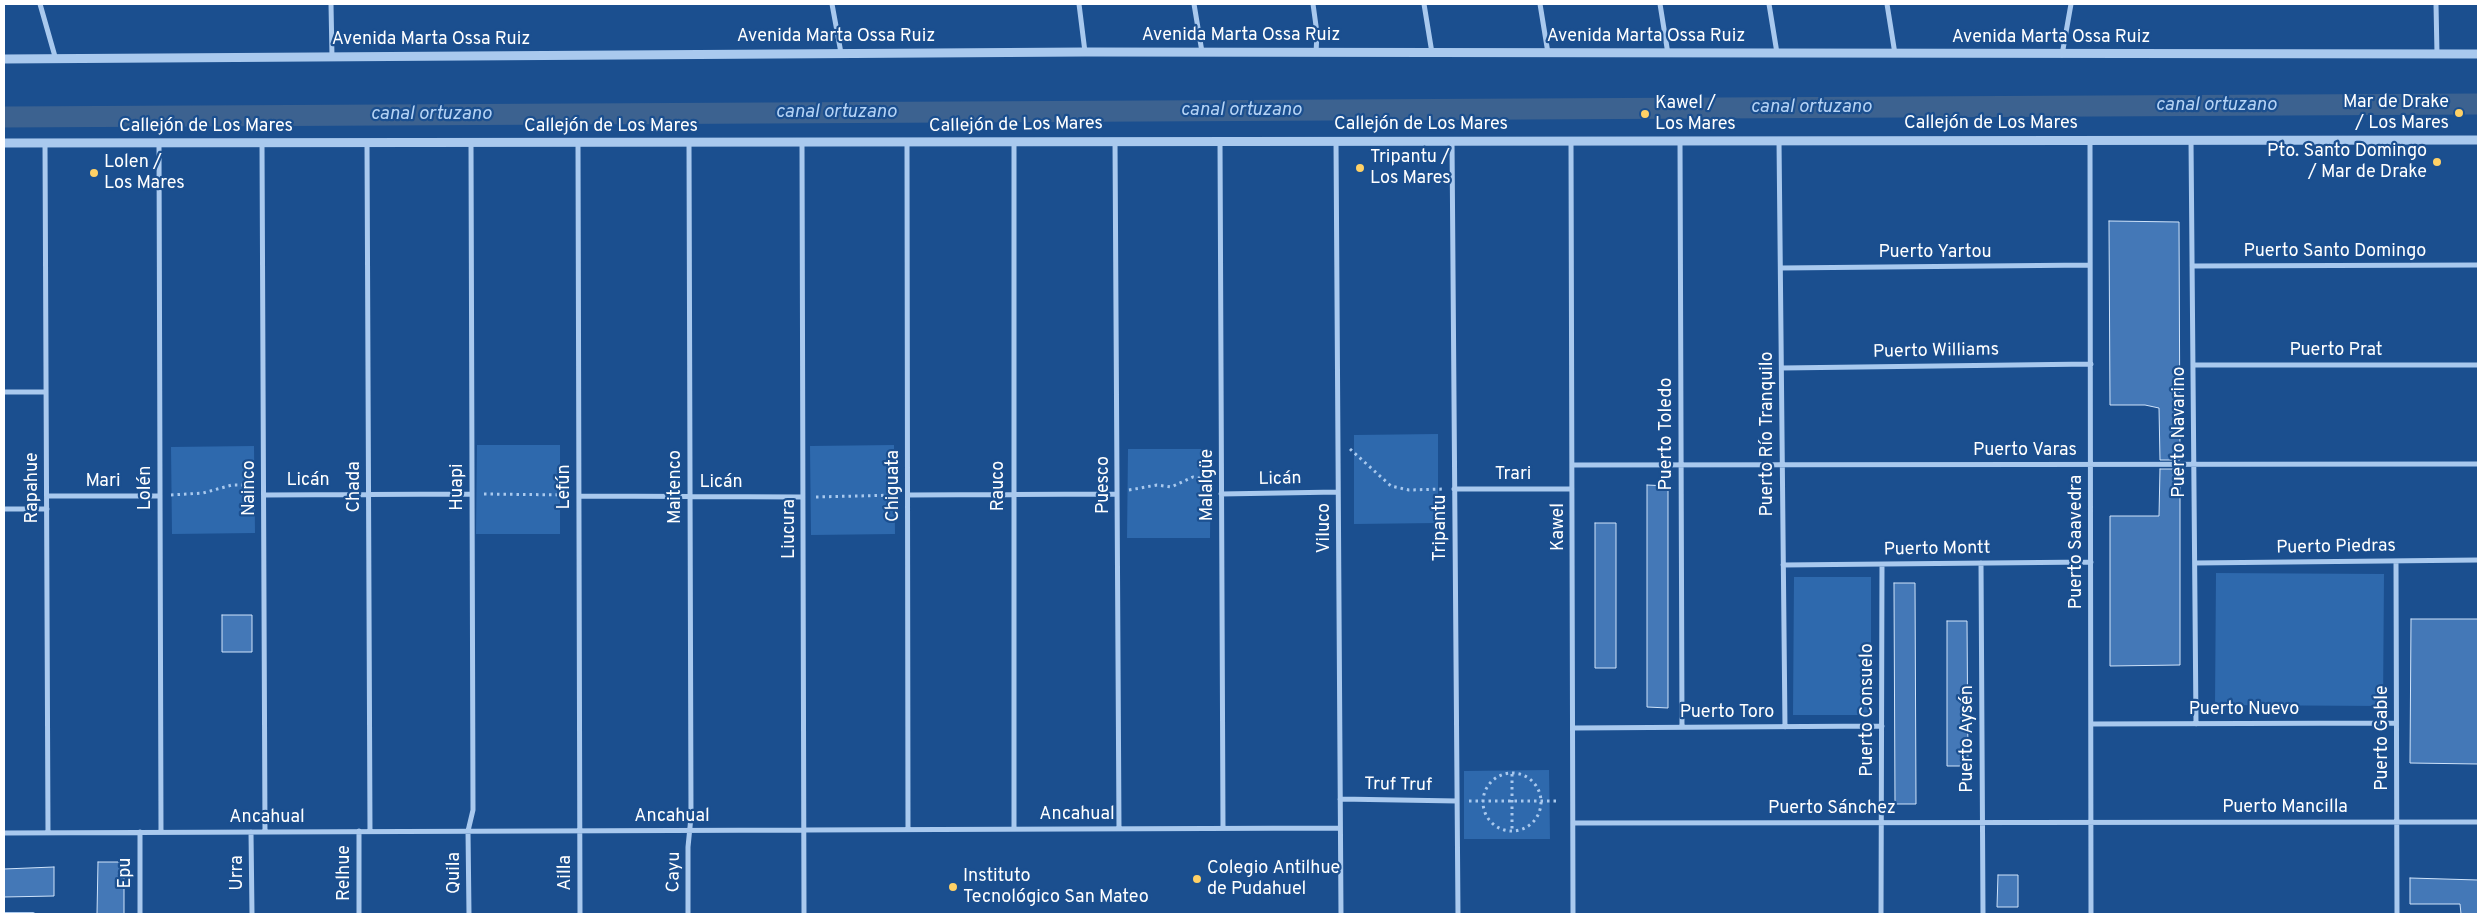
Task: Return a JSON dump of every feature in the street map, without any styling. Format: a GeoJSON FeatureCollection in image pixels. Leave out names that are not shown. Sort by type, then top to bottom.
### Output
{"type":"FeatureCollection","features":[{"type":"Feature","properties":{"kind":"street"},"geometry":{"type":"LineString","coordinates":[[40,4],[56,60]]}},
{"type":"Feature","properties":{"kind":"street"},"geometry":{"type":"LineString","coordinates":[[331,4],[332,57]]}},
{"type":"Feature","properties":{"kind":"street"},"geometry":{"type":"LineString","coordinates":[[832,4],[841,54]]}},
{"type":"Feature","properties":{"kind":"street"},"geometry":{"type":"LineString","coordinates":[[1079,4],[1085,52]]}},
{"type":"Feature","properties":{"kind":"street"},"geometry":{"type":"LineString","coordinates":[[1194,4],[1202,52]]}},
{"type":"Feature","properties":{"kind":"street"},"geometry":{"type":"LineString","coordinates":[[1313,4],[1317,33],[1316,53]]}},
{"type":"Feature","properties":{"kind":"street"},"geometry":{"type":"LineString","coordinates":[[1424,4],[1432,53]]}},
{"type":"Feature","properties":{"kind":"street"},"geometry":{"type":"LineString","coordinates":[[1540,4],[1548,54]]}},
{"type":"Feature","properties":{"kind":"street"},"geometry":{"type":"LineString","coordinates":[[1660,4],[1668,54]]}},
{"type":"Feature","properties":{"kind":"street"},"geometry":{"type":"LineString","coordinates":[[1768,4],[1777,54]]}},
{"type":"Feature","properties":{"kind":"street"},"geometry":{"type":"LineString","coordinates":[[1887,4],[1895,54]]}},
{"type":"Feature","properties":{"kind":"street"},"geometry":{"type":"LineString","coordinates":[[2062,55],[2071,4]]}},
{"type":"Feature","properties":{"kind":"street"},"geometry":{"type":"LineString","coordinates":[[2436,4],[2437,54]]}},
{"type":"Feature","properties":{"kind":"street","name":"Avenida Marta Ossa Ruiz"},"geometry":{"type":"LineString","coordinates":[[4,59],[1085,52],[2062,55],[2478,54]]}},
{"type":"Feature","properties":{"kind":"street","name":"Puerto Toledo"},"geometry":{"type":"LineString","coordinates":[[1680,140],[1682,727]]}},
{"type":"Feature","properties":{"kind":"street","name":"Puerto Río Tranquilo"},"geometry":{"type":"LineString","coordinates":[[1780,140],[1785,727]]}},
{"type":"Feature","properties":{"kind":"street","name":"Puerto Saavedra"},"geometry":{"type":"LineString","coordinates":[[2090,140],[2091,914]]}},
{"type":"Feature","properties":{"kind":"street","name":"Puerto Navarino"},"geometry":{"type":"LineString","coordinates":[[2192,140],[2196,724]]}},
{"type":"Feature","properties":{"kind":"street","name":"Callejón de Los Mares"},"geometry":{"type":"LineString","coordinates":[[4,144],[2478,140]]}},
{"type":"Feature","properties":{"kind":"street","name":"Puesco"},"geometry":{"type":"LineString","coordinates":[[1116,141],[1119,829]]}},
{"type":"Feature","properties":{"kind":"street","name":"Malalgüe"},"geometry":{"type":"LineString","coordinates":[[1220,141],[1223,828]]}},
{"type":"Feature","properties":{"kind":"street","name":"Viluco"},"geometry":{"type":"LineString","coordinates":[[1336,141],[1341,914]]}},
{"type":"Feature","properties":{"kind":"street","name":"Tripantu"},"geometry":{"type":"LineString","coordinates":[[1452,141],[1458,914]]}},
{"type":"Feature","properties":{"kind":"street","name":"Kawel"},"geometry":{"type":"LineString","coordinates":[[1571,141],[1573,914]]}},
{"type":"Feature","properties":{"kind":"street","name":"Lolén"},"geometry":{"type":"LineString","coordinates":[[158,143],[161,832]]}},
{"type":"Feature","properties":{"kind":"street","name":"Nainco"},"geometry":{"type":"LineString","coordinates":[[262,143],[265,832]]}},
{"type":"Feature","properties":{"kind":"street","name":"Chada"},"geometry":{"type":"LineString","coordinates":[[367,143],[370,831]]}},
{"type":"Feature","properties":{"kind":"street","name":"Huapi"},"geometry":{"type":"LineString","coordinates":[[468,831],[473,810],[471,143]]}},
{"type":"Feature","properties":{"kind":"street","name":"Maitenco"},"geometry":{"type":"LineString","coordinates":[[689,143],[691,830]]}},
{"type":"Feature","properties":{"kind":"street","name":"Liucura"},"geometry":{"type":"LineString","coordinates":[[802,143],[804,914]]}},
{"type":"Feature","properties":{"kind":"street","name":"Chiguata"},"geometry":{"type":"LineString","coordinates":[[907,143],[908,829]]}},
{"type":"Feature","properties":{"kind":"street","name":"Rauco"},"geometry":{"type":"LineString","coordinates":[[1014,143],[1012,494],[1014,829]]}},
{"type":"Feature","properties":{"kind":"street","name":"Rapahue"},"geometry":{"type":"LineString","coordinates":[[45,144],[48,833]]}},
{"type":"Feature","properties":{"kind":"street","name":"Lefún"},"geometry":{"type":"LineString","coordinates":[[578,144],[579,831]]}},
{"type":"Feature","properties":{"kind":"street","name":"Puerto Yartou"},"geometry":{"type":"LineString","coordinates":[[1781,268],[2090,265]]}},
{"type":"Feature","properties":{"kind":"street","name":"Puerto Santo Domingo"},"geometry":{"type":"LineString","coordinates":[[2192,266],[2478,265]]}},
{"type":"Feature","properties":{"kind":"street","name":"Puerto Williams"},"geometry":{"type":"LineString","coordinates":[[1782,368],[2091,364]]}},
{"type":"Feature","properties":{"kind":"street","name":"Puerto Prat"},"geometry":{"type":"LineString","coordinates":[[2193,365],[2478,365]]}},
{"type":"Feature","properties":{"kind":"street"},"geometry":{"type":"LineString","coordinates":[[4,392],[46,392]]}},
{"type":"Feature","properties":{"kind":"street","name":"Puerto Varas"},"geometry":{"type":"LineString","coordinates":[[1572,465],[2478,464]]}},
{"type":"Feature","properties":{"kind":"street","name":"Trari"},"geometry":{"type":"LineString","coordinates":[[1454,489],[1572,489]]}},
{"type":"Feature","properties":{"kind":"street","name":"Licán"},"geometry":{"type":"LineString","coordinates":[[1222,494],[1338,492]]}},
{"type":"Feature","properties":{"kind":"street","name":"Licán"},"geometry":{"type":"LineString","coordinates":[[264,495],[472,494]]}},
{"type":"Feature","properties":{"kind":"street"},"geometry":{"type":"LineString","coordinates":[[908,495],[1118,494]]}},
{"type":"Feature","properties":{"kind":"street","name":"Mari"},"geometry":{"type":"LineString","coordinates":[[47,496],[160,496]]}},
{"type":"Feature","properties":{"kind":"street","name":"Licán"},"geometry":{"type":"LineString","coordinates":[[579,496],[803,497]]}},
{"type":"Feature","properties":{"kind":"street"},"geometry":{"type":"LineString","coordinates":[[4,509],[47,509]]}},
{"type":"Feature","properties":{"kind":"street","name":"Puerto Piedras"},"geometry":{"type":"LineString","coordinates":[[2195,563],[2478,560]]}},
{"type":"Feature","properties":{"kind":"street","name":"Puerto Gable"},"geometry":{"type":"LineString","coordinates":[[2396,561],[2397,914]]}},
{"type":"Feature","properties":{"kind":"street","name":"Puerto Montt"},"geometry":{"type":"LineString","coordinates":[[1783,565],[2091,562]]}},
{"type":"Feature","properties":{"kind":"street","name":"Puerto Aysén"},"geometry":{"type":"LineString","coordinates":[[1981,563],[1983,914]]}},
{"type":"Feature","properties":{"kind":"street","name":"Puerto Consuelo"},"geometry":{"type":"LineString","coordinates":[[1882,565],[1882,914]]}},
{"type":"Feature","properties":{"kind":"street","name":"Puerto Nuevo"},"geometry":{"type":"LineString","coordinates":[[2091,724],[2396,723]]}},
{"type":"Feature","properties":{"kind":"street","name":"Puerto Toro"},"geometry":{"type":"LineString","coordinates":[[1573,728],[1882,726]]}},
{"type":"Feature","properties":{"kind":"street","name":"Truf Truf"},"geometry":{"type":"LineString","coordinates":[[1340,799],[1456,801]]}},
{"type":"Feature","properties":{"kind":"street","name":"Puerto Sánchez"},"geometry":{"type":"LineString","coordinates":[[1573,823],[2091,822]]}},
{"type":"Feature","properties":{"kind":"street","name":"Puerto Mancilla"},"geometry":{"type":"LineString","coordinates":[[2091,822],[2478,822]]}},
{"type":"Feature","properties":{"kind":"street","name":"Ancahual"},"geometry":{"type":"LineString","coordinates":[[4,833],[1340,828]]}},
{"type":"Feature","properties":{"kind":"street","name":"Cayu"},"geometry":{"type":"LineString","coordinates":[[688,914],[688,847],[691,830]]}},
{"type":"Feature","properties":{"kind":"street","name":"Relhue"},"geometry":{"type":"LineString","coordinates":[[359,831],[359,914]]}},
{"type":"Feature","properties":{"kind":"street","name":"Quila"},"geometry":{"type":"LineString","coordinates":[[468,831],[469,914]]}},
{"type":"Feature","properties":{"kind":"street","name":"Ailla"},"geometry":{"type":"LineString","coordinates":[[579,831],[580,914]]}},
{"type":"Feature","properties":{"kind":"street","name":"Epu"},"geometry":{"type":"LineString","coordinates":[[140,832],[140,914]]}},
{"type":"Feature","properties":{"kind":"street","name":"Urra"},"geometry":{"type":"LineString","coordinates":[[251,832],[252,914]]}},
{"type":"Feature","properties":{"kind":"lane"},"geometry":{"type":"LineString","coordinates":[[4,914],[33,914]]}},
{"type":"Feature","properties":{"kind":"path"},"geometry":{"type":"LineString","coordinates":[[1338,444],[1349,449],[1391,486],[1409,490],[1454,489]]}},
{"type":"Feature","properties":{"kind":"path"},"geometry":{"type":"LineString","coordinates":[[1118,494],[1149,486],[1171,488],[1193,477],[1205,478],[1222,494]]}},
{"type":"Feature","properties":{"kind":"path"},"geometry":{"type":"LineString","coordinates":[[160,496],[203,493],[232,485],[244,485],[264,495]]}},
{"type":"Feature","properties":{"kind":"path"},"geometry":{"type":"LineString","coordinates":[[472,494],[579,496]]}},
{"type":"Feature","properties":{"kind":"path"},"geometry":{"type":"LineString","coordinates":[[803,497],[908,495]]}},
{"type":"Feature","properties":{"kind":"path"},"geometry":{"type":"LineString","coordinates":[[1512,774],[1512,831]]}},
{"type":"Feature","properties":{"kind":"path"},"geometry":{"type":"LineString","coordinates":[[1512,774],[1526,777],[1534,783],[1542,801],[1540,811],[1535,820],[1527,827],[1512,831],[1497,828],[1489,820],[1484,811],[1483,800],[1490,783],[1498,777],[1512,774]]}},
{"type":"Feature","properties":{"kind":"path"},"geometry":{"type":"LineString","coordinates":[[1456,801],[1573,801]]}},
{"type":"Feature","properties":{"kind":"shaded area"},"geometry":{"type":"Polygon","coordinates":[[[1438,434],[1438,523],[1354,524],[1354,435],[1438,434]]]}},
{"type":"Feature","properties":{"kind":"shaded area"},"geometry":{"type":"Polygon","coordinates":[[[477,445],[560,445],[560,534],[476,534],[477,445]]]}},
{"type":"Feature","properties":{"kind":"shaded area"},"geometry":{"type":"Polygon","coordinates":[[[894,445],[895,534],[811,535],[810,446],[894,445]]]}},
{"type":"Feature","properties":{"kind":"shaded area"},"geometry":{"type":"Polygon","coordinates":[[[254,446],[255,533],[172,534],[171,447],[254,446]]]}},
{"type":"Feature","properties":{"kind":"shaded area"},"geometry":{"type":"Polygon","coordinates":[[[1128,449],[1211,449],[1210,538],[1127,538],[1128,449]]]}},
{"type":"Feature","properties":{"kind":"shaded area"},"geometry":{"type":"Polygon","coordinates":[[[2216,573],[2384,574],[2383,706],[2215,705],[2216,573]]]}},
{"type":"Feature","properties":{"kind":"shaded area"},"geometry":{"type":"Polygon","coordinates":[[[1794,577],[1871,577],[1871,715],[1793,715],[1794,577]]]}},
{"type":"Feature","properties":{"kind":"shaded area"},"geometry":{"type":"Polygon","coordinates":[[[1549,770],[1550,839],[1464,839],[1464,771],[1549,770]]]}},
{"type":"Feature","properties":{"kind":"building"},"geometry":{"type":"Polygon","coordinates":[[[2109,221],[2179,222],[2180,460],[2160,460],[2159,408],[2145,405],[2110,405],[2109,221]]]}},
{"type":"Feature","properties":{"kind":"building"},"geometry":{"type":"Polygon","coordinates":[[[2160,469],[2180,469],[2180,665],[2110,666],[2110,516],[2159,516],[2160,469]]]}},
{"type":"Feature","properties":{"kind":"building"},"geometry":{"type":"Polygon","coordinates":[[[1647,485],[1668,486],[1668,708],[1647,707],[1647,485]]]}},
{"type":"Feature","properties":{"kind":"building"},"geometry":{"type":"Polygon","coordinates":[[[1595,523],[1616,523],[1616,668],[1595,668],[1595,523]]]}},
{"type":"Feature","properties":{"kind":"building"},"geometry":{"type":"Polygon","coordinates":[[[1894,583],[1915,583],[1916,804],[1895,804],[1894,583]]]}},
{"type":"Feature","properties":{"kind":"building"},"geometry":{"type":"Polygon","coordinates":[[[222,615],[252,615],[252,652],[222,652],[222,615]]]}},
{"type":"Feature","properties":{"kind":"building"},"geometry":{"type":"Polygon","coordinates":[[[2411,619],[2478,619],[2478,764],[2410,763],[2411,619]]]}},
{"type":"Feature","properties":{"kind":"building"},"geometry":{"type":"Polygon","coordinates":[[[1947,621],[1967,621],[1968,766],[1947,766],[1947,621]]]}},
{"type":"Feature","properties":{"kind":"building"},"geometry":{"type":"Polygon","coordinates":[[[98,862],[124,862],[124,914],[97,914],[98,862]]]}},
{"type":"Feature","properties":{"kind":"building"},"geometry":{"type":"Polygon","coordinates":[[[54,867],[54,896],[4,897],[4,869],[54,867]]]}},
{"type":"Feature","properties":{"kind":"building"},"geometry":{"type":"Polygon","coordinates":[[[1998,875],[2018,875],[2018,907],[1997,907],[1998,875]]]}},
{"type":"Feature","properties":{"kind":"building"},"geometry":{"type":"Polygon","coordinates":[[[2410,878],[2478,880],[2478,914],[2461,914],[2460,904],[2410,904],[2410,878]]]}},
{"type":"Feature","properties":{"kind":"waterway","name":"canal ortuzano"},"geometry":{"type":"LineString","coordinates":[[4,117],[2478,104]]}},
{"type":"Feature","properties":{"kind":"place","name":"Mar de Drake / Los Mares"},"geometry":{"type":"Point","coordinates":[2459,113]}},
{"type":"Feature","properties":{"kind":"place","name":"Kawel / Los Mares"},"geometry":{"type":"Point","coordinates":[1645,114]}},
{"type":"Feature","properties":{"kind":"place","name":"Pto. Santo Domingo / Mar de Drake"},"geometry":{"type":"Point","coordinates":[2437,162]}},
{"type":"Feature","properties":{"kind":"place","name":"Tripantu / Los Mares"},"geometry":{"type":"Point","coordinates":[1360,168]}},
{"type":"Feature","properties":{"kind":"place","name":"Lolen / Los Mares"},"geometry":{"type":"Point","coordinates":[94,173]}},
{"type":"Feature","properties":{"kind":"place","name":"Colegio Antilhue de Pudahuel"},"geometry":{"type":"Point","coordinates":[1197,879]}},
{"type":"Feature","properties":{"kind":"place","name":"Instituto Tecnológico San Mateo"},"geometry":{"type":"Point","coordinates":[953,887]}}]}
